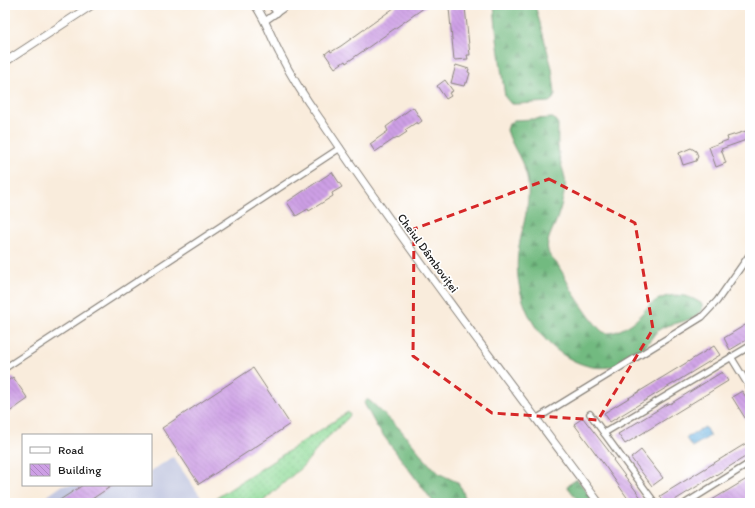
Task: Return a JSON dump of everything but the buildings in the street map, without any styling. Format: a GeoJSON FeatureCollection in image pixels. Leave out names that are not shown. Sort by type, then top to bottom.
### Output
{"type":"FeatureCollection","features":[{"type":"Feature","properties":{"kind":"street"},"geometry":{"type":"LineString","coordinates":[[5,62],[92,5]]}},
{"type":"Feature","properties":{"kind":"street","name":"Cheiul Dâmboviței"},"geometry":{"type":"LineString","coordinates":[[255,5],[265,21],[290,72],[340,148],[430,275],[599,503]]}},
{"type":"Feature","properties":{"kind":"street"},"geometry":{"type":"LineString","coordinates":[[271,5],[276,13]]}},
{"type":"Feature","properties":{"kind":"street"},"geometry":{"type":"LineString","coordinates":[[265,21],[288,5]]}},
{"type":"Feature","properties":{"kind":"street"},"geometry":{"type":"LineString","coordinates":[[5,368],[340,148]]}},
{"type":"Feature","properties":{"kind":"street"},"geometry":{"type":"LineString","coordinates":[[536,419],[702,317],[717,301],[750,254]]}},
{"type":"Feature","properties":{"kind":"street"},"geometry":{"type":"LineString","coordinates":[[604,433],[750,346]]}},
{"type":"Feature","properties":{"kind":"street"},"geometry":{"type":"LineString","coordinates":[[731,357],[750,388]]}},
{"type":"Feature","properties":{"kind":"street"},"geometry":{"type":"LineString","coordinates":[[590,414],[655,503]]}},
{"type":"Feature","properties":{"kind":"street"},"geometry":{"type":"LineString","coordinates":[[686,503],[750,463]]}},
{"type":"Feature","properties":{"kind":"highlighted area"},"geometry":{"type":"Polygon","coordinates":[[[549,179],[635,223],[653,329],[598,420],[492,413],[413,356],[414,229],[549,179]]]}},
{"type":"Feature","properties":{"kind":"shaded area"},"geometry":{"type":"Polygon","coordinates":[[[173,457],[205,503],[37,503],[62,486],[152,486],[152,470],[173,457]]]}},
{"type":"Feature","properties":{"kind":"green space"},"geometry":{"type":"Polygon","coordinates":[[[494,5],[535,5],[552,68],[555,94],[553,99],[549,102],[511,104],[505,97],[494,5]]]}},
{"type":"Feature","properties":{"kind":"green space"},"geometry":{"type":"Polygon","coordinates":[[[553,118],[558,124],[558,151],[565,183],[561,208],[547,247],[551,257],[558,265],[574,293],[595,324],[606,333],[615,332],[634,322],[655,301],[668,296],[675,295],[689,297],[702,304],[702,309],[699,314],[689,320],[664,327],[655,334],[642,349],[619,364],[612,366],[600,368],[591,367],[574,361],[558,351],[537,329],[531,319],[522,296],[517,271],[517,258],[527,207],[528,183],[522,162],[512,144],[507,130],[509,124],[514,120],[553,118]]]}},
{"type":"Feature","properties":{"kind":"green space"},"geometry":{"type":"Polygon","coordinates":[[[366,400],[370,401],[400,429],[429,464],[440,474],[457,482],[462,489],[465,498],[464,503],[434,503],[377,427],[365,405],[364,402],[366,400]]]}},
{"type":"Feature","properties":{"kind":"green space"},"geometry":{"type":"Polygon","coordinates":[[[348,412],[350,415],[348,418],[327,438],[303,466],[261,503],[209,503],[348,412]]]}},
{"type":"Feature","properties":{"kind":"green space"},"geometry":{"type":"Polygon","coordinates":[[[577,479],[595,503],[580,503],[567,486],[577,479]]]}},
{"type":"Feature","properties":{"kind":"water"},"geometry":{"type":"Polygon","coordinates":[[[705,427],[710,436],[692,447],[686,438],[705,427]]]}}]}
